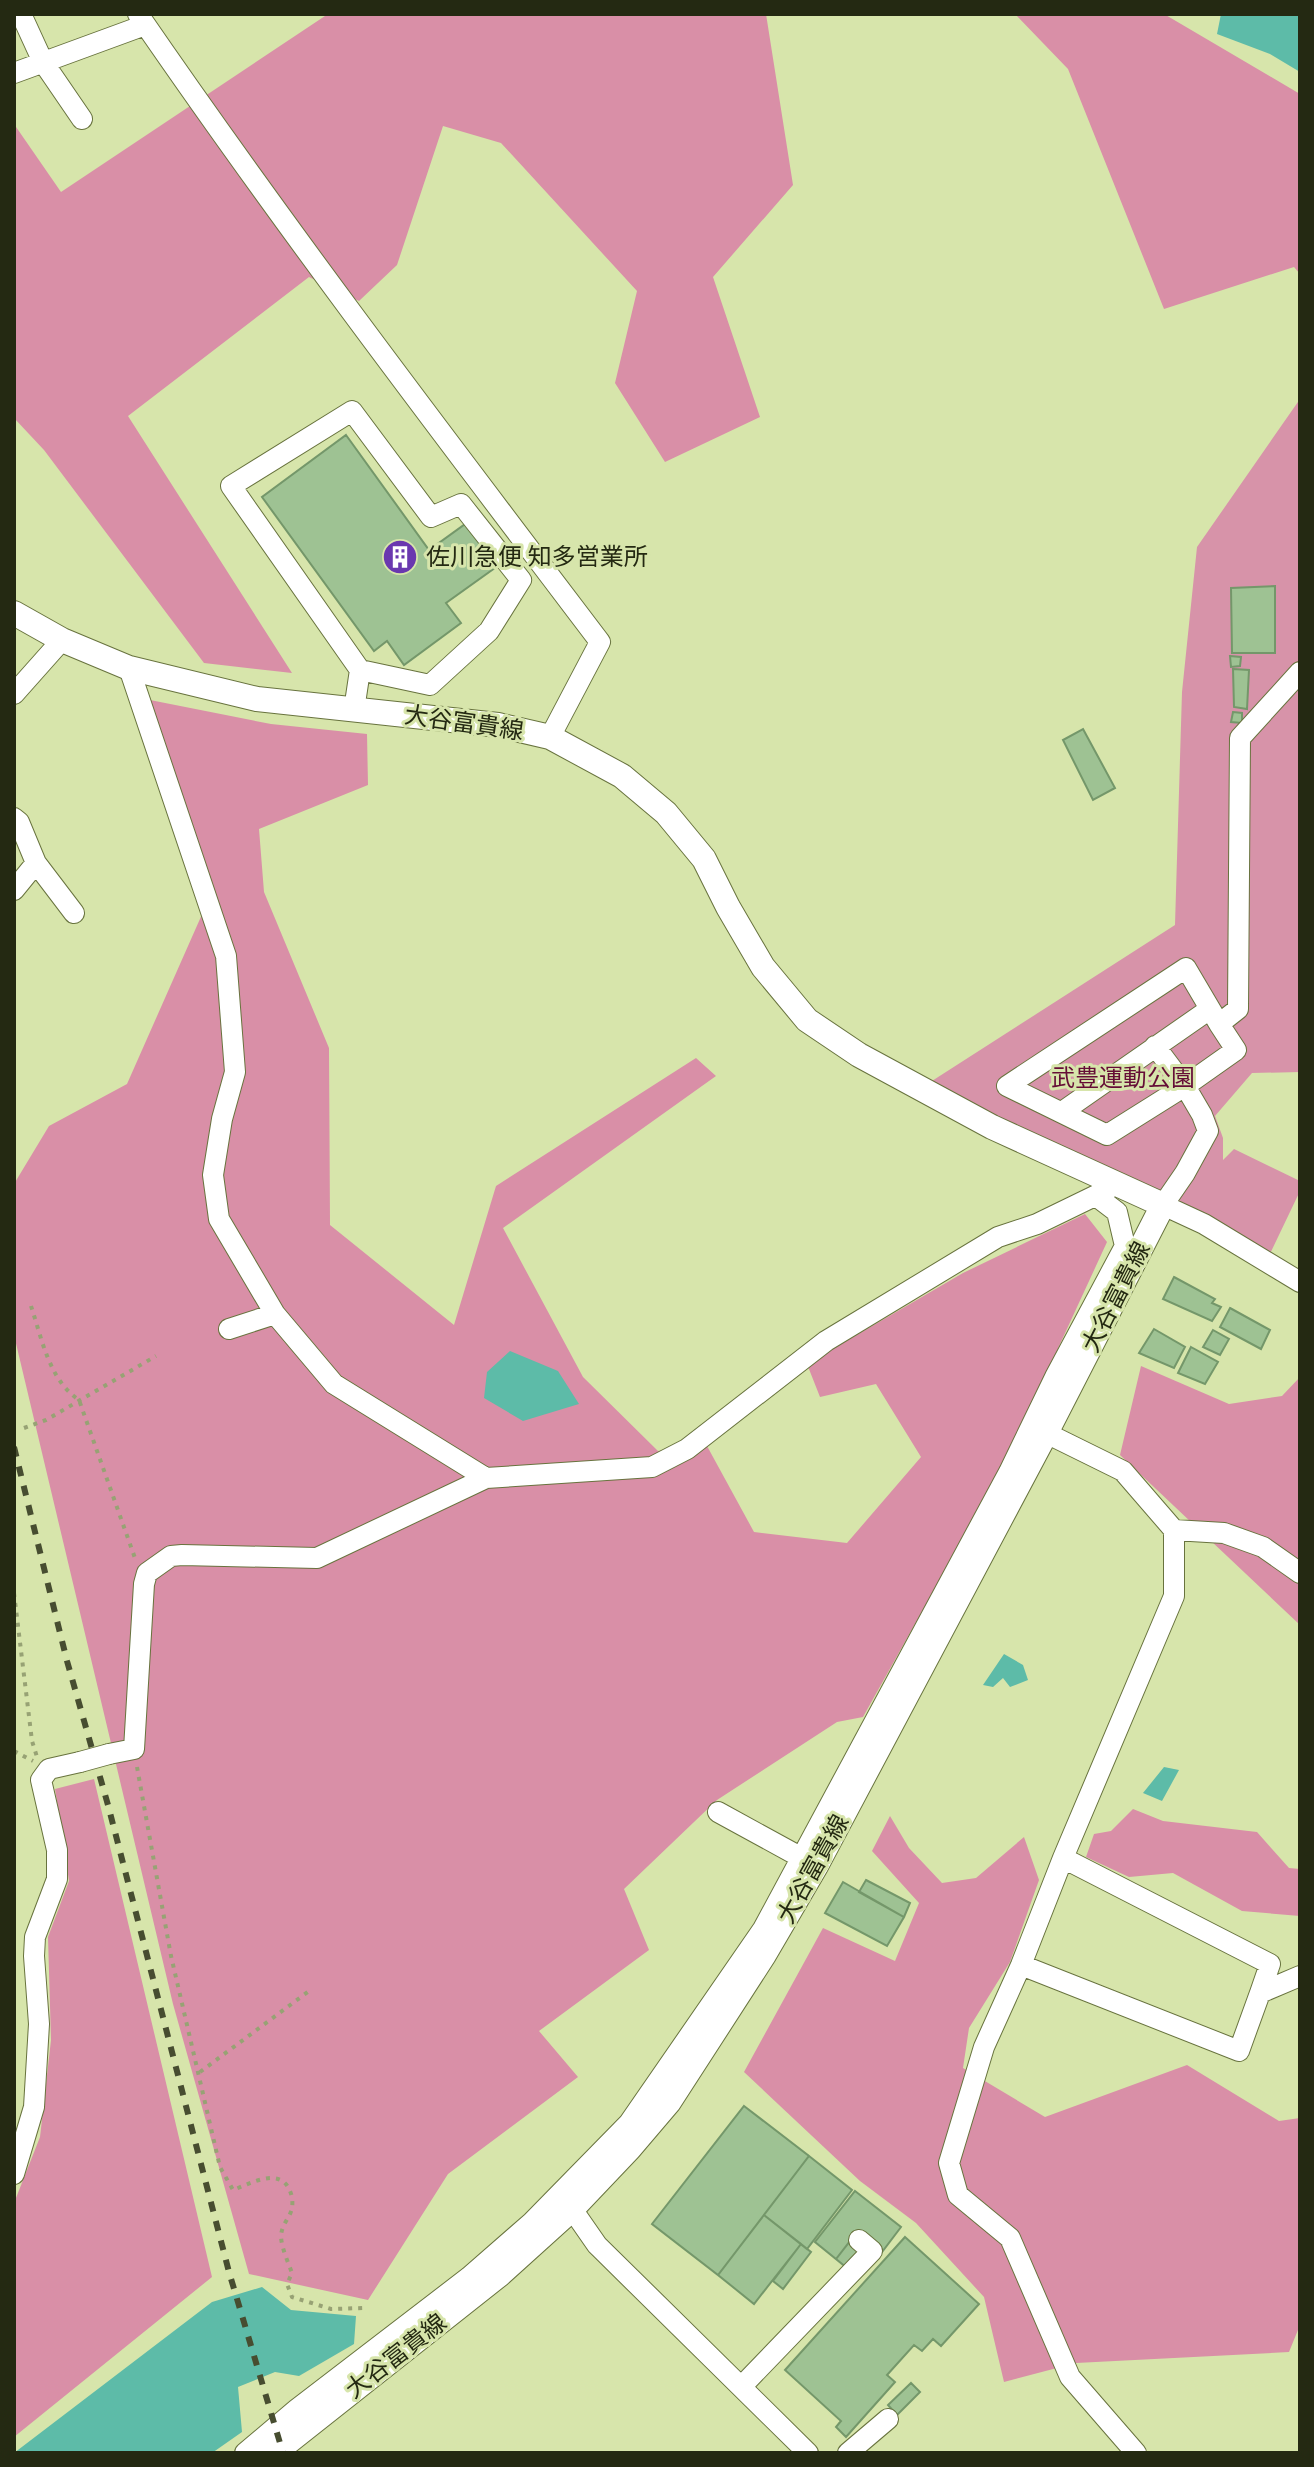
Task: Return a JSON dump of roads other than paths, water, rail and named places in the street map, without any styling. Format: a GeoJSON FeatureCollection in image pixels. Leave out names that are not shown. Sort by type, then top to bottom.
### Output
{"type":"FeatureCollection","features":[{"type":"Feature","properties":{"kind":"main road","name":"大谷富貴線"},"geometry":{"type":"LineString","coordinates":[[14,613],[62,640],[129,668],[257,699],[498,725],[550,737],[622,776],[666,813],[704,859],[763,967],[807,1020],[859,1055],[1107,1190],[1163,1205],[1046,1433],[808,1862],[764,1955],[669,2102],[572,2209],[499,2275],[274,2453]]}},
{"type":"Feature","properties":{"kind":"street"},"geometry":{"type":"LineString","coordinates":[[21,14],[43,62],[82,119]]}},
{"type":"Feature","properties":{"kind":"street"},"geometry":{"type":"LineString","coordinates":[[14,73],[141,19],[201,106],[398,374],[600,642],[550,737]]}},
{"type":"Feature","properties":{"kind":"street"},"geometry":{"type":"LineString","coordinates":[[354,710],[360,670],[231,486],[352,411],[431,517],[461,504],[521,580],[489,631],[430,685],[360,670]]}},
{"type":"Feature","properties":{"kind":"street"},"geometry":{"type":"LineString","coordinates":[[14,694],[62,640]]}},
{"type":"Feature","properties":{"kind":"street"},"geometry":{"type":"LineString","coordinates":[[129,668],[226,956],[235,1072],[222,1119],[213,1175],[219,1219],[275,1314],[334,1384],[486,1478]]}},
{"type":"Feature","properties":{"kind":"street"},"geometry":{"type":"LineString","coordinates":[[1062,1112],[1155,1046],[1214,1017],[1238,1009],[1240,738],[1300,672]]}},
{"type":"Feature","properties":{"kind":"street"},"geometry":{"type":"LineString","coordinates":[[14,818],[19,822],[36,863],[74,913]]}},
{"type":"Feature","properties":{"kind":"street"},"geometry":{"type":"LineString","coordinates":[[14,890],[36,863]]}},
{"type":"Feature","properties":{"kind":"street"},"geometry":{"type":"LineString","coordinates":[[1186,968],[1214,1017],[1236,1050],[1107,1135],[1007,1086],[1186,968]]}},
{"type":"Feature","properties":{"kind":"street"},"geometry":{"type":"LineString","coordinates":[[1155,1046],[1185,1086],[1208,1131],[1163,1205],[1204,1224],[1300,1282]]}},
{"type":"Feature","properties":{"kind":"street"},"geometry":{"type":"LineString","coordinates":[[14,2174],[34,2107],[39,2024],[35,1937],[57,1879],[57,1850],[41,1780],[49,1769],[134,1749],[146,1576],[158,1563],[171,1556],[317,1558],[486,1478],[652,1467],[687,1449],[826,1341],[998,1237],[1037,1224],[1107,1190],[1117,1212],[1125,1246],[808,1862],[763,1929],[629,2123],[532,2222],[469,2277],[297,2409],[245,2453]]}},
{"type":"Feature","properties":{"kind":"street"},"geometry":{"type":"LineString","coordinates":[[229,1329],[275,1314]]}},
{"type":"Feature","properties":{"kind":"street"},"geometry":{"type":"LineString","coordinates":[[1046,1433],[1123,1471],[1174,1530],[1174,1596],[984,2047],[949,2163],[958,2195],[1010,2238],[1070,2377],[1136,2453]]}},
{"type":"Feature","properties":{"kind":"street"},"geometry":{"type":"LineString","coordinates":[[1174,1530],[1224,1533],[1263,1547],[1300,1573]]}},
{"type":"Feature","properties":{"kind":"street"},"geometry":{"type":"LineString","coordinates":[[718,1812],[808,1862]]}},
{"type":"Feature","properties":{"kind":"street"},"geometry":{"type":"LineString","coordinates":[[1021,1965],[1239,2051],[1270,1964],[1063,1858]]}},
{"type":"Feature","properties":{"kind":"street"},"geometry":{"type":"LineString","coordinates":[[1260,1993],[1300,1976]]}},
{"type":"Feature","properties":{"kind":"street"},"geometry":{"type":"LineString","coordinates":[[572,2209],[597,2245],[808,2453]]}},
{"type":"Feature","properties":{"kind":"street"},"geometry":{"type":"LineString","coordinates":[[742,2386],[872,2251],[859,2240]]}},
{"type":"Feature","properties":{"kind":"street"},"geometry":{"type":"LineString","coordinates":[[848,2453],[888,2419]]}},
{"type":"Feature","properties":{"kind":"water"},"geometry":{"type":"Polygon","coordinates":[[[1221,14],[1300,14],[1300,72],[1270,54],[1217,34],[1221,14]]]}},
{"type":"Feature","properties":{"kind":"water"},"geometry":{"type":"Polygon","coordinates":[[[510,1351],[558,1371],[579,1404],[523,1421],[484,1398],[487,1372],[510,1351]]]}},
{"type":"Feature","properties":{"kind":"water"},"geometry":{"type":"Polygon","coordinates":[[[1004,1654],[1023,1665],[1028,1680],[1010,1687],[1003,1678],[993,1687],[983,1685],[1004,1654]]]}},
{"type":"Feature","properties":{"kind":"water"},"geometry":{"type":"Polygon","coordinates":[[[1164,1767],[1179,1770],[1162,1801],[1143,1793],[1164,1767]]]}},
{"type":"Feature","properties":{"kind":"water"},"geometry":{"type":"Polygon","coordinates":[[[262,2287],[291,2310],[356,2316],[354,2344],[299,2376],[275,2372],[238,2387],[242,2432],[212,2453],[14,2453],[212,2302],[262,2287]]]}},
{"type":"Feature","properties":{"kind":"railway"},"geometry":{"type":"LineString","coordinates":[[14,1447],[67,1661],[108,1805],[229,2272],[283,2453]]}},
{"type":"Feature","properties":{"kind":"place","name":"佐川急便 知多営業所"},"geometry":{"type":"Point","coordinates":[400,557]}},
{"type":"Feature","properties":{"kind":"park label","name":"武豊運動公園"},"geometry":{"type":"Point","coordinates":[1123,1078]}}]}
